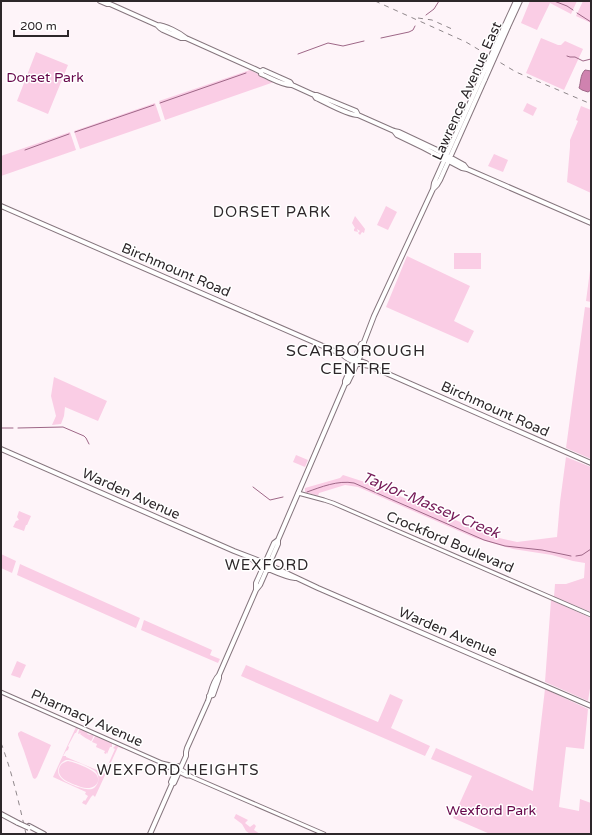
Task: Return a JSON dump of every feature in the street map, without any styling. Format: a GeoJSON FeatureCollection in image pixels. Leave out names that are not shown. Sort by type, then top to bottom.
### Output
{"type":"FeatureCollection","features":[{"type":"Feature","properties":{"kind":"main road"},"geometry":{"type":"LineString","coordinates":[[100,1],[107,4],[109,2],[157,25],[163,30],[181,38],[186,38],[261,72],[261,74],[281,83],[288,86],[292,85],[317,95],[343,109],[355,111],[358,115],[394,131],[397,135],[447,159],[464,165],[467,169]]}},
{"type":"Feature","properties":{"kind":"main road","name":"Lawrence Avenue East"},"geometry":{"type":"LineString","coordinates":[[150,834],[172,784],[171,782],[178,770],[183,755],[186,752],[216,678],[219,676],[256,590],[260,585],[267,565],[278,544],[278,540],[345,384],[348,382],[356,360],[364,345],[374,316],[433,190],[434,183],[447,159],[516,1]]}},
{"type":"Feature","properties":{"kind":"main road","name":"Lawrence Avenue East"},"geometry":{"type":"LineString","coordinates":[[506,26],[520,1]]}},
{"type":"Feature","properties":{"kind":"main road"},"geometry":{"type":"LineString","coordinates":[[447,159],[455,165],[591,223]]}},
{"type":"Feature","properties":{"kind":"main road","name":"Birchmount Road"},"geometry":{"type":"LineString","coordinates":[[1,206],[343,355],[345,354],[365,366],[591,463]]}},
{"type":"Feature","properties":{"kind":"main road","name":"Warden Avenue"},"geometry":{"type":"LineString","coordinates":[[1,449],[252,558],[256,562],[267,565],[289,577],[296,578],[591,706]]}},
{"type":"Feature","properties":{"kind":"main road"},"geometry":{"type":"LineString","coordinates":[[1,814],[43,834]]}},
{"type":"Feature","properties":{"kind":"street","name":"Crockford Boulevard"},"geometry":{"type":"LineString","coordinates":[[298,493],[333,503],[591,615]]}},
{"type":"Feature","properties":{"kind":"street","name":"Pharmacy Avenue"},"geometry":{"type":"LineString","coordinates":[[2,693],[324,834]]}},
{"type":"Feature","properties":{"kind":"green space"},"geometry":{"type":"Polygon","coordinates":[[[530,1],[577,1],[571,14],[550,3],[537,30],[521,23],[530,1]]]}},
{"type":"Feature","properties":{"kind":"green space"},"geometry":{"type":"Polygon","coordinates":[[[583,1],[591,1],[591,23],[576,16],[583,1]]]}},
{"type":"Feature","properties":{"kind":"green space"},"geometry":{"type":"Polygon","coordinates":[[[541,38],[558,45],[561,45],[565,41],[583,49],[564,90],[526,73],[541,38]]]}},
{"type":"Feature","properties":{"kind":"green space","name":"Dorset Park"},"geometry":{"type":"Polygon","coordinates":[[[36,52],[68,65],[48,114],[17,101],[36,52]]]}},
{"type":"Feature","properties":{"kind":"green space"},"geometry":{"type":"Polygon","coordinates":[[[250,70],[274,82],[165,120],[159,101],[250,70]]]}},
{"type":"Feature","properties":{"kind":"green space"},"geometry":{"type":"Polygon","coordinates":[[[155,103],[161,121],[80,149],[74,131],[155,103]]]}},
{"type":"Feature","properties":{"kind":"green space"},"geometry":{"type":"Polygon","coordinates":[[[527,103],[537,108],[533,116],[523,111],[527,103]]]}},
{"type":"Feature","properties":{"kind":"green space"},"geometry":{"type":"Polygon","coordinates":[[[581,106],[591,110],[591,193],[567,182],[570,140],[578,121],[576,120],[581,106]]]}},
{"type":"Feature","properties":{"kind":"green space"},"geometry":{"type":"Polygon","coordinates":[[[70,132],[76,150],[1,176],[1,156],[70,132]]]}},
{"type":"Feature","properties":{"kind":"green space"},"geometry":{"type":"Polygon","coordinates":[[[494,154],[508,160],[503,172],[488,166],[494,154]]]}},
{"type":"Feature","properties":{"kind":"green space"},"geometry":{"type":"Polygon","coordinates":[[[386,206],[397,212],[388,230],[377,225],[386,206]]]}},
{"type":"Feature","properties":{"kind":"green space"},"geometry":{"type":"Polygon","coordinates":[[[355,216],[365,229],[364,233],[362,232],[360,235],[358,233],[360,231],[357,229],[358,232],[354,231],[355,228],[352,223],[355,216]]]}},
{"type":"Feature","properties":{"kind":"green space"},"geometry":{"type":"Polygon","coordinates":[[[454,253],[481,253],[481,269],[454,269],[454,253]]]}},
{"type":"Feature","properties":{"kind":"green space"},"geometry":{"type":"Polygon","coordinates":[[[407,256],[470,286],[454,321],[474,331],[468,343],[386,307],[407,256]]]}},
{"type":"Feature","properties":{"kind":"green space"},"geometry":{"type":"Polygon","coordinates":[[[591,263],[591,302],[586,301],[591,263]]]}},
{"type":"Feature","properties":{"kind":"green space"},"geometry":{"type":"Polygon","coordinates":[[[585,307],[591,308],[591,459],[566,448],[585,307]]]}},
{"type":"Feature","properties":{"kind":"green space"},"geometry":{"type":"Polygon","coordinates":[[[54,377],[107,401],[98,421],[65,407],[61,424],[52,425],[56,416],[51,396],[54,377]]]}},
{"type":"Feature","properties":{"kind":"green space"},"geometry":{"type":"Polygon","coordinates":[[[296,455],[308,460],[305,467],[293,462],[296,455]]]}},
{"type":"Feature","properties":{"kind":"green space"},"geometry":{"type":"Polygon","coordinates":[[[566,457],[591,467],[591,612],[554,597],[555,584],[566,584],[584,578],[585,563],[552,555],[513,549],[475,538],[358,487],[345,485],[319,493],[318,496],[305,492],[305,488],[340,478],[343,475],[374,485],[495,537],[517,542],[557,537],[566,457]]]}},
{"type":"Feature","properties":{"kind":"green space"},"geometry":{"type":"Polygon","coordinates":[[[19,511],[31,516],[24,531],[13,527],[16,521],[19,520],[17,517],[19,511]]]}},
{"type":"Feature","properties":{"kind":"green space"},"geometry":{"type":"Polygon","coordinates":[[[1,554],[16,561],[12,573],[1,568],[1,554]]]}},
{"type":"Feature","properties":{"kind":"green space"},"geometry":{"type":"Polygon","coordinates":[[[20,564],[140,618],[136,628],[17,575],[20,564]]]}},
{"type":"Feature","properties":{"kind":"green space"},"geometry":{"type":"Polygon","coordinates":[[[551,600],[591,618],[591,682],[588,701],[545,682],[551,600]]]}},
{"type":"Feature","properties":{"kind":"green space"},"geometry":{"type":"Polygon","coordinates":[[[144,620],[212,650],[210,655],[220,659],[218,663],[141,630],[144,620]]]}},
{"type":"Feature","properties":{"kind":"green space"},"geometry":{"type":"Polygon","coordinates":[[[17,661],[26,665],[20,678],[11,675],[17,661]]]}},
{"type":"Feature","properties":{"kind":"green space"},"geometry":{"type":"Polygon","coordinates":[[[246,665],[378,722],[390,694],[403,700],[391,728],[430,746],[425,756],[241,676],[246,665]]]}},
{"type":"Feature","properties":{"kind":"green space","name":"Wexford Park"},"geometry":{"type":"Polygon","coordinates":[[[545,689],[588,709],[584,749],[566,747],[559,807],[579,811],[580,799],[591,803],[591,834],[490,834],[453,818],[472,776],[431,759],[436,748],[533,791],[545,689]]]}},
{"type":"Feature","properties":{"kind":"green space"},"geometry":{"type":"Polygon","coordinates":[[[76,727],[78,729],[68,746],[68,750],[63,756],[66,756],[104,774],[115,749],[113,748],[116,745],[123,748],[118,747],[95,797],[93,795],[86,805],[82,803],[88,796],[85,794],[86,792],[53,777],[76,727]],[[66,760],[60,765],[58,770],[59,775],[63,780],[81,788],[92,789],[95,787],[98,783],[98,775],[95,771],[89,767],[66,760]]]}},
{"type":"Feature","properties":{"kind":"green space"},"geometry":{"type":"Polygon","coordinates":[[[81,729],[88,733],[87,734],[94,735],[91,741],[81,735],[81,733],[78,734],[79,730],[81,729]]]}},
{"type":"Feature","properties":{"kind":"green space"},"geometry":{"type":"Polygon","coordinates":[[[21,731],[51,745],[35,779],[33,778],[18,735],[21,731]]]}},
{"type":"Feature","properties":{"kind":"green space"},"geometry":{"type":"Polygon","coordinates":[[[95,736],[112,743],[112,747],[110,747],[107,754],[107,752],[106,754],[104,753],[105,751],[96,747],[97,744],[92,742],[95,736]]]}},
{"type":"Feature","properties":{"kind":"green space"},"geometry":{"type":"Polygon","coordinates":[[[68,761],[83,766],[94,772],[98,777],[97,783],[92,787],[85,788],[63,779],[59,773],[59,769],[62,764],[68,761]]]}},
{"type":"Feature","properties":{"kind":"green space"},"geometry":{"type":"Polygon","coordinates":[[[236,814],[248,820],[245,823],[250,827],[254,824],[256,826],[254,830],[260,834],[250,834],[246,831],[242,824],[234,818],[236,814]]]}},
{"type":"Feature","properties":{"kind":"shaded area"},"geometry":{"type":"Polygon","coordinates":[[[585,70],[591,71],[591,90],[588,92],[579,88],[581,76],[585,70]]]}},
{"type":"Feature","properties":{"kind":"waterway"},"geometry":{"type":"LineString","coordinates":[[426,15],[434,9],[439,1]]}},
{"type":"Feature","properties":{"kind":"waterway"},"geometry":{"type":"LineString","coordinates":[[554,1],[573,10]]}},
{"type":"Feature","properties":{"kind":"waterway"},"geometry":{"type":"LineString","coordinates":[[577,13],[591,22]]}},
{"type":"Feature","properties":{"kind":"waterway"},"geometry":{"type":"LineString","coordinates":[[381,38],[409,32],[413,30],[415,26]]}},
{"type":"Feature","properties":{"kind":"waterway"},"geometry":{"type":"LineString","coordinates":[[298,54],[328,43],[343,46],[364,41]]}},
{"type":"Feature","properties":{"kind":"waterway"},"geometry":{"type":"LineString","coordinates":[[567,56],[575,57],[583,61],[591,59]]}},
{"type":"Feature","properties":{"kind":"waterway"},"geometry":{"type":"LineString","coordinates":[[160,103],[246,73]]}},
{"type":"Feature","properties":{"kind":"waterway"},"geometry":{"type":"LineString","coordinates":[[75,132],[154,105]]}},
{"type":"Feature","properties":{"kind":"waterway"},"geometry":{"type":"LineString","coordinates":[[25,150],[69,134]]}},
{"type":"Feature","properties":{"kind":"waterway","name":"Taylor-Massey Creek"},"geometry":{"type":"LineString","coordinates":[[18,428],[63,427],[84,436],[89,444]]}},
{"type":"Feature","properties":{"kind":"waterway","name":"Taylor-Massey Creek"},"geometry":{"type":"LineString","coordinates":[[1,428],[13,428]]}},
{"type":"Feature","properties":{"kind":"waterway","name":"Taylor-Massey Creek"},"geometry":{"type":"LineString","coordinates":[[307,492],[336,483],[354,483],[484,540],[505,546],[542,550],[571,556]]}},
{"type":"Feature","properties":{"kind":"waterway","name":"Taylor-Massey Creek"},"geometry":{"type":"LineString","coordinates":[[253,487],[270,500],[283,497]]}},
{"type":"Feature","properties":{"kind":"waterway","name":"Taylor-Massey Creek"},"geometry":{"type":"LineString","coordinates":[[576,556],[582,555],[591,549]]}},
{"type":"Feature","properties":{"kind":"railway"},"geometry":{"type":"LineString","coordinates":[[375,1],[466,42],[516,72],[591,104]]}},
{"type":"Feature","properties":{"kind":"railway"},"geometry":{"type":"LineString","coordinates":[[418,18],[432,20],[452,29]]}},
{"type":"Feature","properties":{"kind":"railway"},"geometry":{"type":"LineString","coordinates":[[1,743],[12,776],[26,834]]}},
{"type":"Feature","properties":{"kind":"district","name":"DORSET PARK"},"geometry":{"type":"Point","coordinates":[272,212]}},
{"type":"Feature","properties":{"kind":"district","name":"SCARBOROUGH CENTRE"},"geometry":{"type":"Point","coordinates":[356,360]}},
{"type":"Feature","properties":{"kind":"district","name":"WEXFORD"},"geometry":{"type":"Point","coordinates":[267,565]}},
{"type":"Feature","properties":{"kind":"district","name":"WEXFORD HEIGHTS"},"geometry":{"type":"Point","coordinates":[178,770]}}]}
